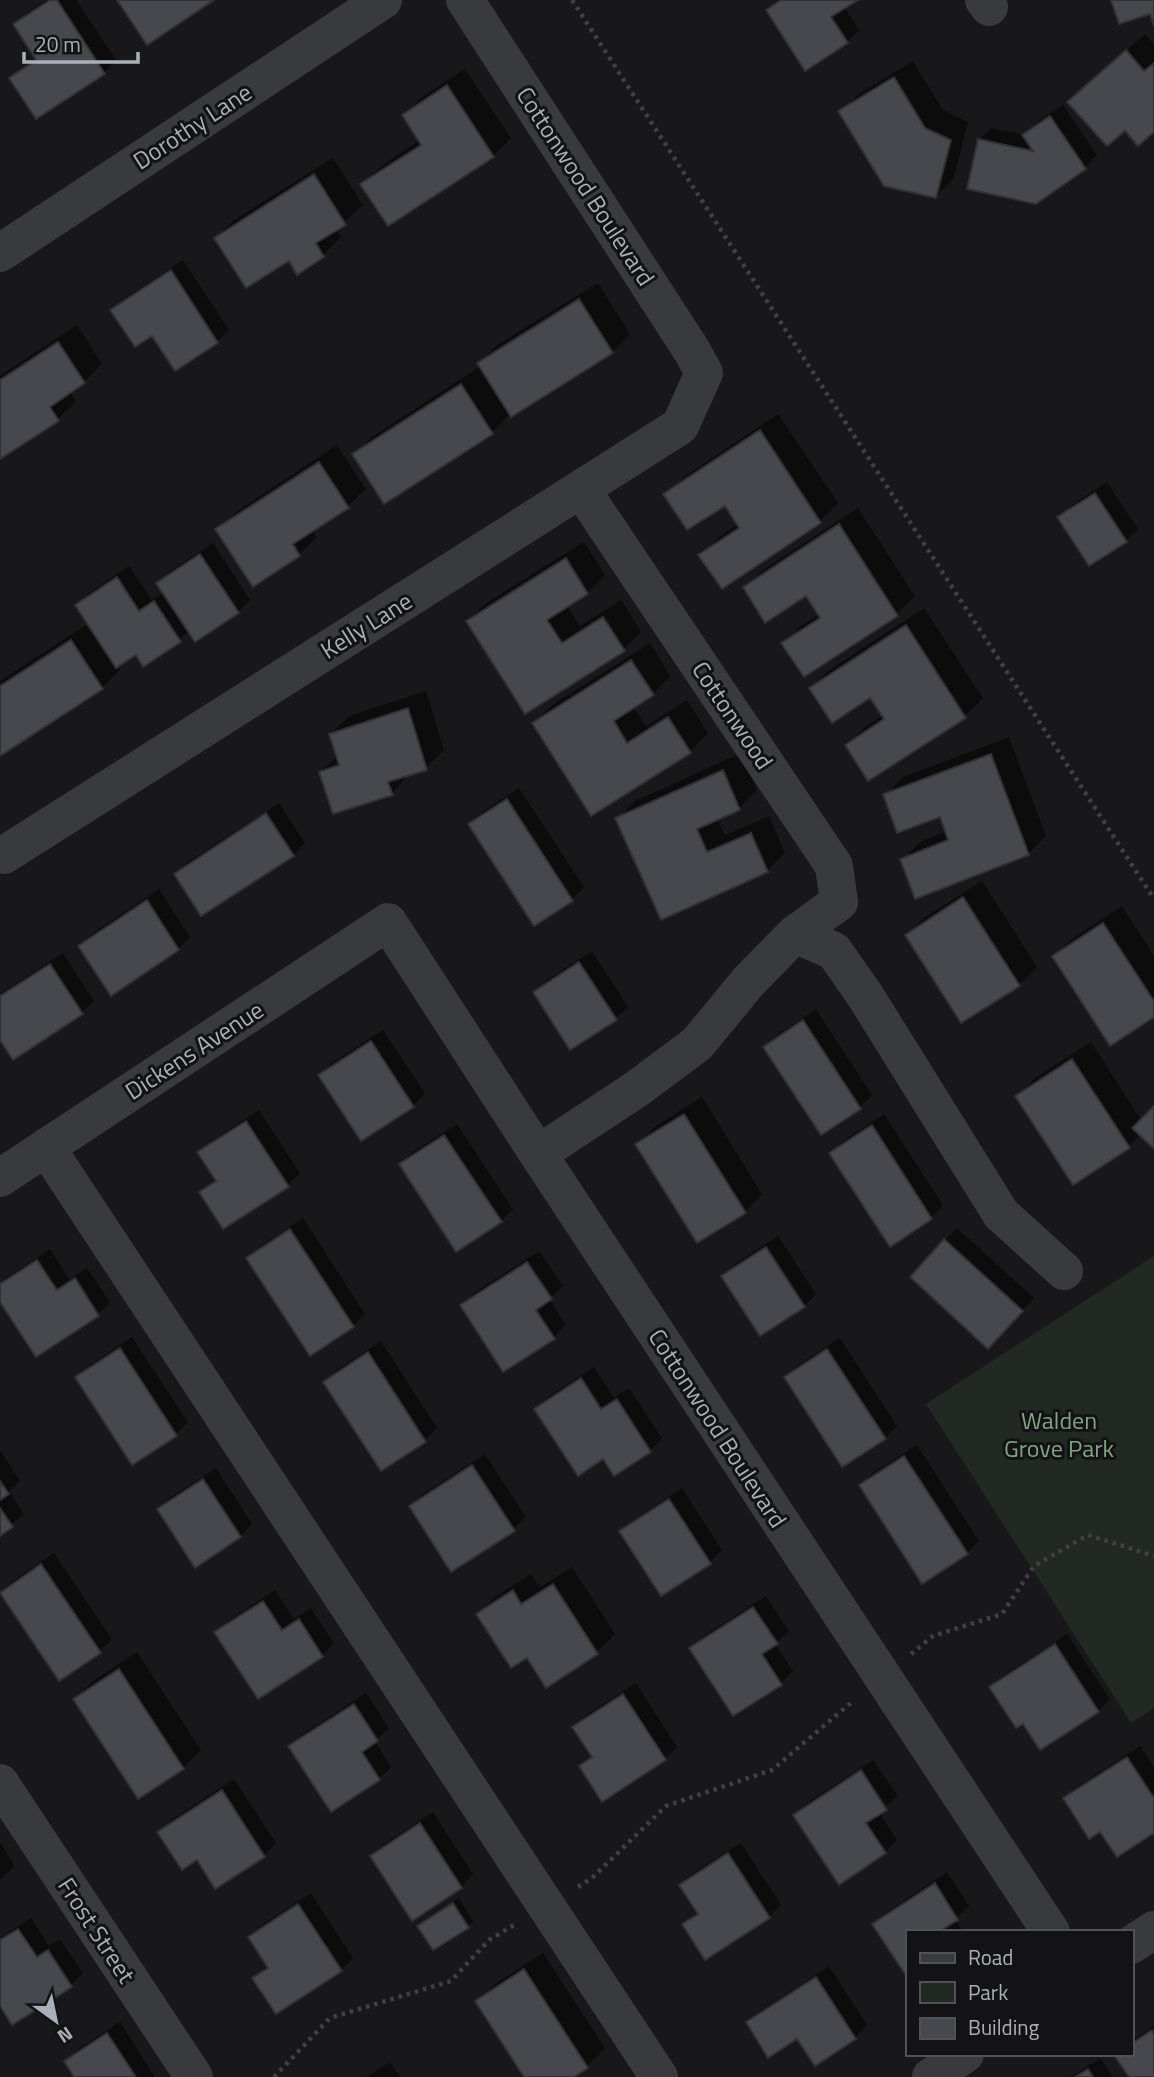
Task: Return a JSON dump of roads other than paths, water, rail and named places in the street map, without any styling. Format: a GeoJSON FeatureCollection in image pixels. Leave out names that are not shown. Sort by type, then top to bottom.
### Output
{"type":"FeatureCollection","features":[{"type":"Feature","properties":{"kind":"street","name":"Dorothy Lane"},"geometry":{"type":"LineString","coordinates":[[0,253],[383,0]]}},
{"type":"Feature","properties":{"kind":"street","name":"Cottonwood Boulevard"},"geometry":{"type":"LineString","coordinates":[[465,0],[704,373]]}},
{"type":"Feature","properties":{"kind":"street","name":"Kelly Lane"},"geometry":{"type":"LineString","coordinates":[[2,855],[680,426],[704,373]]}},
{"type":"Feature","properties":{"kind":"street","name":"Cottonwood"},"geometry":{"type":"LineString","coordinates":[[538,1154],[635,1090],[697,1044],[748,982],[795,934],[839,902],[834,866],[581,489]]}},
{"type":"Feature","properties":{"kind":"street","name":"Cottonwood Boulevard"},"geometry":{"type":"LineString","coordinates":[[388,922],[1050,1930]]}},
{"type":"Feature","properties":{"kind":"street","name":"Dickens Avenue"},"geometry":{"type":"LineString","coordinates":[[0,1178],[388,922]]}},
{"type":"Feature","properties":{"kind":"street"},"geometry":{"type":"LineString","coordinates":[[795,934],[834,951],[866,997],[1001,1214],[1064,1271]]}},
{"type":"Feature","properties":{"kind":"street"},"geometry":{"type":"LineString","coordinates":[[46,1147],[659,2077]]}},
{"type":"Feature","properties":{"kind":"street","name":"Frost Street"},"geometry":{"type":"LineString","coordinates":[[0,1783],[194,2077]]}},
{"type":"Feature","properties":{"kind":"street"},"geometry":{"type":"LineString","coordinates":[[1133,1944],[1154,1930]]}},
{"type":"Feature","properties":{"kind":"street"},"geometry":{"type":"LineString","coordinates":[[931,2077],[962,2056]]}},
{"type":"Feature","properties":{"kind":"park label","name":"Walden Grove Park"},"geometry":{"type":"Point","coordinates":[1059,1434]}}]}
